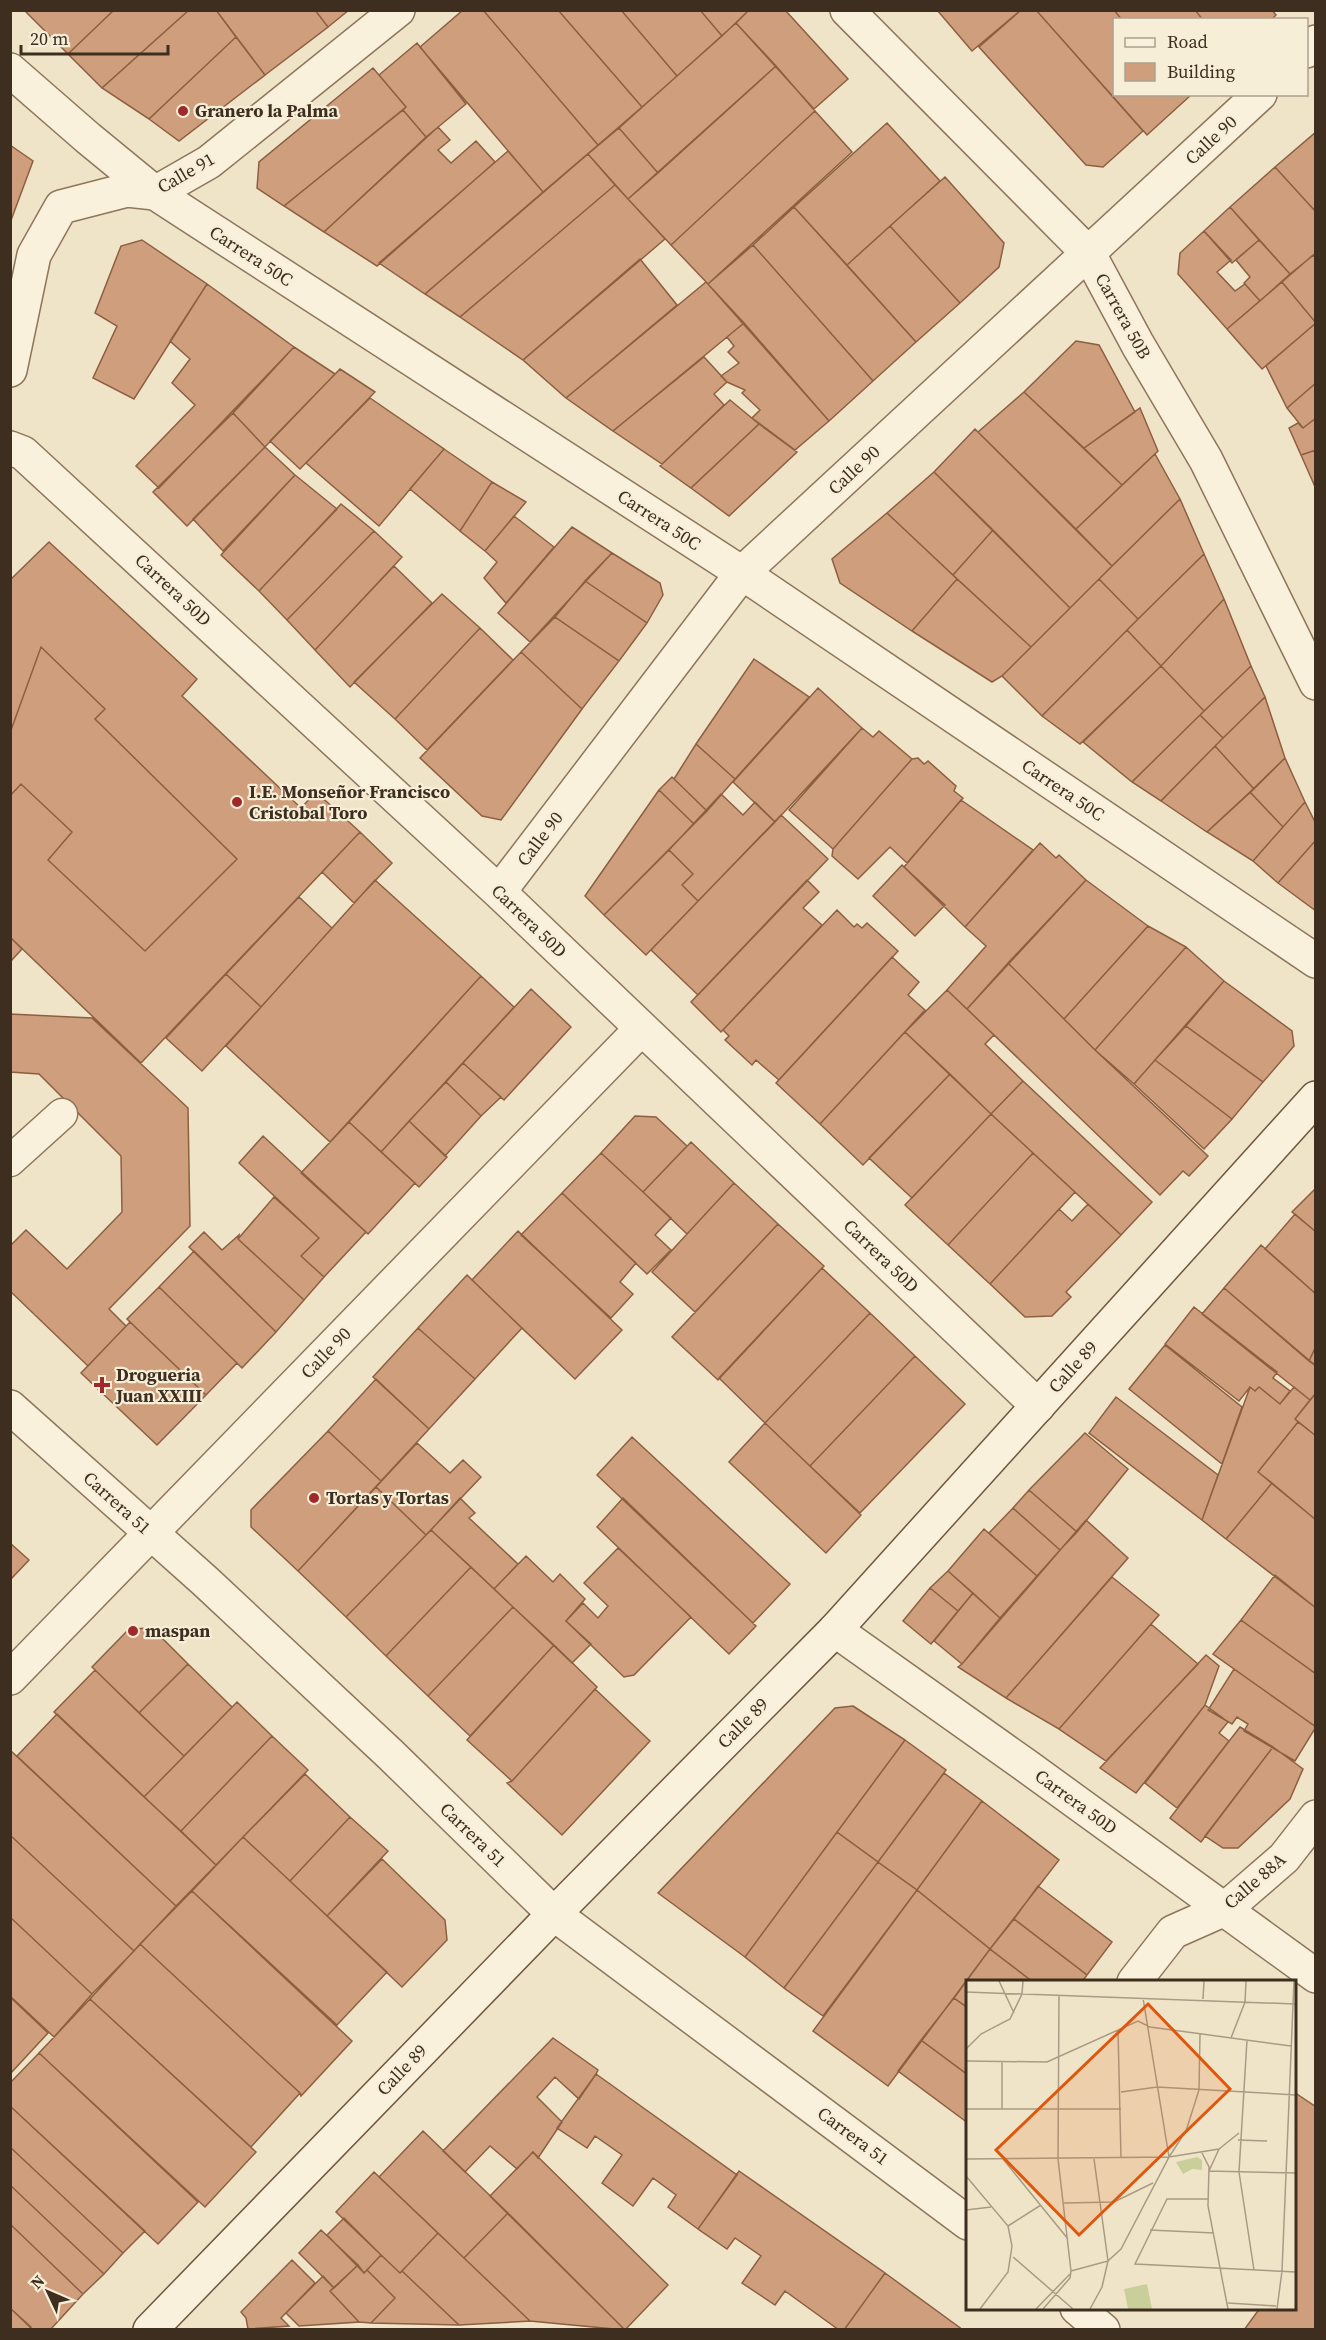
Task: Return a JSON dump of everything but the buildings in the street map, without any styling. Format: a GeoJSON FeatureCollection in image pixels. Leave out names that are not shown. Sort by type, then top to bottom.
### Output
{"type":"FeatureCollection","features":[{"type":"Feature","properties":{"kind":"street","name":"Calle 91"},"geometry":{"type":"LineString","coordinates":[[10,370],[34,255],[61,207],[127,190],[155,193],[209,162],[398,10]]}},
{"type":"Feature","properties":{"kind":"street","name":"Carrera 50B"},"geometry":{"type":"LineString","coordinates":[[847,10],[1089,254],[1138,345],[1206,460],[1316,683]]}},
{"type":"Feature","properties":{"kind":"street","name":"Carrera 50C"},"geometry":{"type":"LineString","coordinates":[[10,70],[155,193],[742,573],[1316,961]]}},
{"type":"Feature","properties":{"kind":"street","name":"Calle 90"},"geometry":{"type":"LineString","coordinates":[[500,892],[742,573],[1258,96]]}},
{"type":"Feature","properties":{"kind":"street","name":"Carrera 50D"},"geometry":{"type":"LineString","coordinates":[[10,448],[24,453],[500,892],[1038,1406]]}},
{"type":"Feature","properties":{"kind":"street","name":"Calle 90"},"geometry":{"type":"LineString","coordinates":[[10,1678],[641,1029]]}},
{"type":"Feature","properties":{"kind":"street","name":"Calle 89"},"geometry":{"type":"LineString","coordinates":[[150,2330],[554,1914],[835,1630],[1316,1098]]}},
{"type":"Feature","properties":{"kind":"street","name":"Carrera 51"},"geometry":{"type":"LineString","coordinates":[[10,1407],[206,1581],[391,1755],[554,1914],[962,2207]]}},
{"type":"Feature","properties":{"kind":"street","name":"Carrera 50D"},"geometry":{"type":"LineString","coordinates":[[835,1630],[1316,1976]]}},
{"type":"Feature","properties":{"kind":"street","name":"Calle 88A"},"geometry":{"type":"LineString","coordinates":[[1136,1980],[1173,1932],[1225,1909],[1284,1858],[1316,1817]]}},
{"type":"Feature","properties":{"kind":"street"},"geometry":{"type":"LineString","coordinates":[[1079,2310],[1103,2330]]}},
{"type":"Feature","properties":{"kind":"lane"},"geometry":{"type":"LineString","coordinates":[[10,1161],[62,1114]]}},
{"type":"Feature","properties":{"kind":"place","name":"Granero la Palma"},"geometry":{"type":"Point","coordinates":[183,111]}},
{"type":"Feature","properties":{"kind":"place","name":"I.E. Monseñor Francisco Cristobal Toro"},"geometry":{"type":"Point","coordinates":[237,802]}},
{"type":"Feature","properties":{"kind":"place","name":"Drogueria Juan XXIII"},"geometry":{"type":"Point","coordinates":[102,1385]}},
{"type":"Feature","properties":{"kind":"place","name":"Tortas y Tortas"},"geometry":{"type":"Point","coordinates":[314,1498]}},
{"type":"Feature","properties":{"kind":"place","name":"maspan"},"geometry":{"type":"Point","coordinates":[133,1631]}}]}
